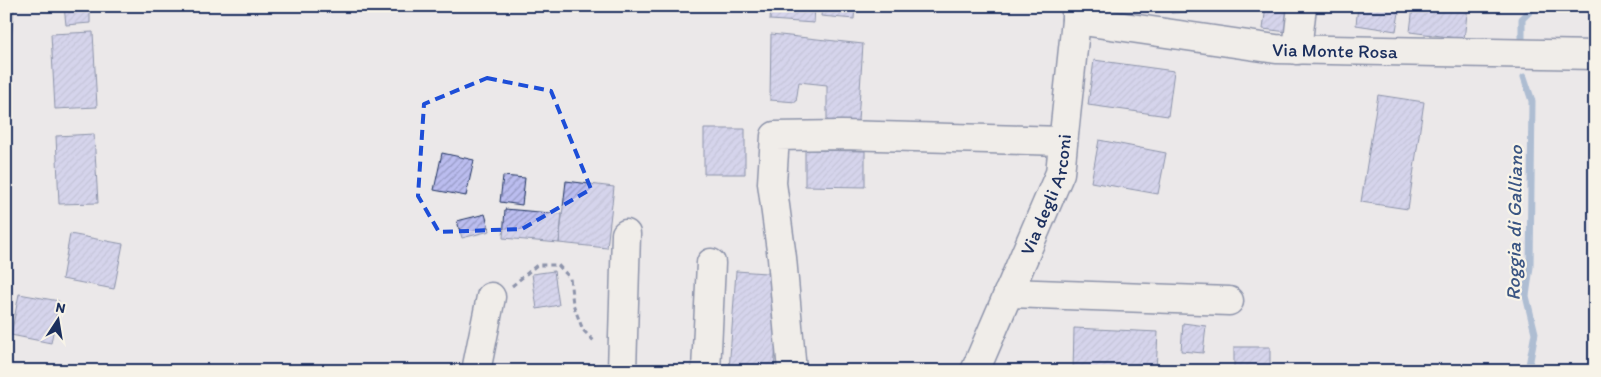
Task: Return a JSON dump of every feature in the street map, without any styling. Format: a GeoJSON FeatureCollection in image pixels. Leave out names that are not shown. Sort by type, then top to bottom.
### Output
{"type":"FeatureCollection","features":[{"type":"Feature","properties":{"kind":"street"},"geometry":{"type":"LineString","coordinates":[[1297,50],[1302,6]]}},
{"type":"Feature","properties":{"kind":"street","name":"Via Monte Rosa"},"geometry":{"type":"LineString","coordinates":[[1076,13],[1276,49],[1595,54]]}},
{"type":"Feature","properties":{"kind":"street","name":"Via degli Arconi"},"geometry":{"type":"LineString","coordinates":[[975,371],[1060,173],[1076,13]]}},
{"type":"Feature","properties":{"kind":"street"},"geometry":{"type":"LineString","coordinates":[[792,371],[782,258],[772,183],[775,136],[1063,141]]}},
{"type":"Feature","properties":{"kind":"street"},"geometry":{"type":"LineString","coordinates":[[622,371],[626,234]]}},
{"type":"Feature","properties":{"kind":"street"},"geometry":{"type":"LineString","coordinates":[[706,371],[711,263]]}},
{"type":"Feature","properties":{"kind":"street"},"geometry":{"type":"LineString","coordinates":[[1008,292],[1230,301]]}},
{"type":"Feature","properties":{"kind":"street"},"geometry":{"type":"LineString","coordinates":[[476,371],[492,297]]}},
{"type":"Feature","properties":{"kind":"path"},"geometry":{"type":"LineString","coordinates":[[492,297],[518,282],[537,266],[558,264],[570,278],[574,304],[583,330],[595,340],[598,347]]}},
{"type":"Feature","properties":{"kind":"highlighted area"},"geometry":{"type":"Polygon","coordinates":[[[487,78],[551,91],[591,189],[522,229],[439,232],[418,196],[424,104],[487,78]]]}},
{"type":"Feature","properties":{"kind":"building"},"geometry":{"type":"Polygon","coordinates":[[[6,6],[14,6],[10,51],[6,50],[6,6]]]}},
{"type":"Feature","properties":{"kind":"building"},"geometry":{"type":"Polygon","coordinates":[[[64,6],[90,6],[90,23],[66,25],[64,6]]]}},
{"type":"Feature","properties":{"kind":"building"},"geometry":{"type":"Polygon","coordinates":[[[771,6],[815,6],[814,23],[770,20],[771,6]]]}},
{"type":"Feature","properties":{"kind":"building"},"geometry":{"type":"Polygon","coordinates":[[[822,6],[855,6],[854,19],[821,16],[822,6]]]}},
{"type":"Feature","properties":{"kind":"building"},"geometry":{"type":"Polygon","coordinates":[[[1100,6],[1140,6],[1140,10],[1100,10],[1100,6]]]}},
{"type":"Feature","properties":{"kind":"building"},"geometry":{"type":"Polygon","coordinates":[[[1171,6],[1210,6],[1210,11],[1171,13],[1171,6]]]}},
{"type":"Feature","properties":{"kind":"building"},"geometry":{"type":"Polygon","coordinates":[[[1266,6],[1291,6],[1288,32],[1263,29],[1266,6]]]}},
{"type":"Feature","properties":{"kind":"building"},"geometry":{"type":"Polygon","coordinates":[[[1358,6],[1400,6],[1396,31],[1356,25],[1358,6]]]}},
{"type":"Feature","properties":{"kind":"building"},"geometry":{"type":"Polygon","coordinates":[[[1413,6],[1468,6],[1464,39],[1410,32],[1413,6]]]}},
{"type":"Feature","properties":{"kind":"building"},"geometry":{"type":"Polygon","coordinates":[[[93,32],[97,107],[55,109],[51,34],[93,32]]]}},
{"type":"Feature","properties":{"kind":"building"},"geometry":{"type":"Polygon","coordinates":[[[771,34],[863,44],[858,121],[827,121],[827,85],[799,82],[796,102],[770,100],[771,34]]]}},
{"type":"Feature","properties":{"kind":"building"},"geometry":{"type":"Polygon","coordinates":[[[1094,60],[1174,71],[1168,116],[1088,105],[1094,60]]]}},
{"type":"Feature","properties":{"kind":"building"},"geometry":{"type":"Polygon","coordinates":[[[1378,95],[1424,102],[1408,209],[1361,202],[1378,95]]]}},
{"type":"Feature","properties":{"kind":"building"},"geometry":{"type":"Polygon","coordinates":[[[704,129],[745,129],[745,174],[704,174],[704,129]]]}},
{"type":"Feature","properties":{"kind":"building"},"geometry":{"type":"Polygon","coordinates":[[[94,134],[98,203],[59,204],[56,136],[94,134]]]}},
{"type":"Feature","properties":{"kind":"building"},"geometry":{"type":"Polygon","coordinates":[[[1099,140],[1166,153],[1158,194],[1091,182],[1099,140]]]}},
{"type":"Feature","properties":{"kind":"building"},"geometry":{"type":"Polygon","coordinates":[[[805,150],[865,151],[865,187],[805,186],[805,150]]]}},
{"type":"Feature","properties":{"kind":"building"},"geometry":{"type":"Polygon","coordinates":[[[442,153],[474,160],[466,196],[434,190],[442,153]]]}},
{"type":"Feature","properties":{"kind":"building"},"geometry":{"type":"Polygon","coordinates":[[[503,176],[525,178],[522,205],[500,202],[503,176]]]}},
{"type":"Feature","properties":{"kind":"building"},"geometry":{"type":"Polygon","coordinates":[[[566,181],[614,187],[607,248],[559,243],[566,181]]]}},
{"type":"Feature","properties":{"kind":"building"},"geometry":{"type":"Polygon","coordinates":[[[505,209],[562,214],[559,243],[503,238],[505,209]]]}},
{"type":"Feature","properties":{"kind":"building"},"geometry":{"type":"Polygon","coordinates":[[[485,214],[490,231],[462,238],[457,221],[485,214]]]}},
{"type":"Feature","properties":{"kind":"building"},"geometry":{"type":"Polygon","coordinates":[[[70,234],[123,244],[114,289],[62,279],[70,234]]]}},
{"type":"Feature","properties":{"kind":"building"},"geometry":{"type":"Polygon","coordinates":[[[554,271],[559,305],[537,309],[532,274],[554,271]]]}},
{"type":"Feature","properties":{"kind":"building"},"geometry":{"type":"Polygon","coordinates":[[[736,271],[781,274],[774,371],[729,371],[736,271]]]}},
{"type":"Feature","properties":{"kind":"building"},"geometry":{"type":"Polygon","coordinates":[[[19,294],[59,301],[51,343],[11,335],[19,294]]]}},
{"type":"Feature","properties":{"kind":"building"},"geometry":{"type":"Polygon","coordinates":[[[1183,323],[1206,326],[1203,353],[1181,351],[1183,323]]]}},
{"type":"Feature","properties":{"kind":"building"},"geometry":{"type":"Polygon","coordinates":[[[1074,328],[1158,332],[1156,371],[1073,371],[1074,328]]]}},
{"type":"Feature","properties":{"kind":"building"},"geometry":{"type":"Polygon","coordinates":[[[1234,347],[1270,347],[1270,371],[1234,371],[1234,347]]]}},
{"type":"Feature","properties":{"kind":"waterway","name":"Roggia di Galliano"},"geometry":{"type":"LineString","coordinates":[[1522,46],[1522,19],[1535,6]]}},
{"type":"Feature","properties":{"kind":"waterway","name":"Roggia di Galliano"},"geometry":{"type":"LineString","coordinates":[[1524,77],[1532,101],[1530,267],[1526,296],[1535,333],[1528,371]]}}]}
